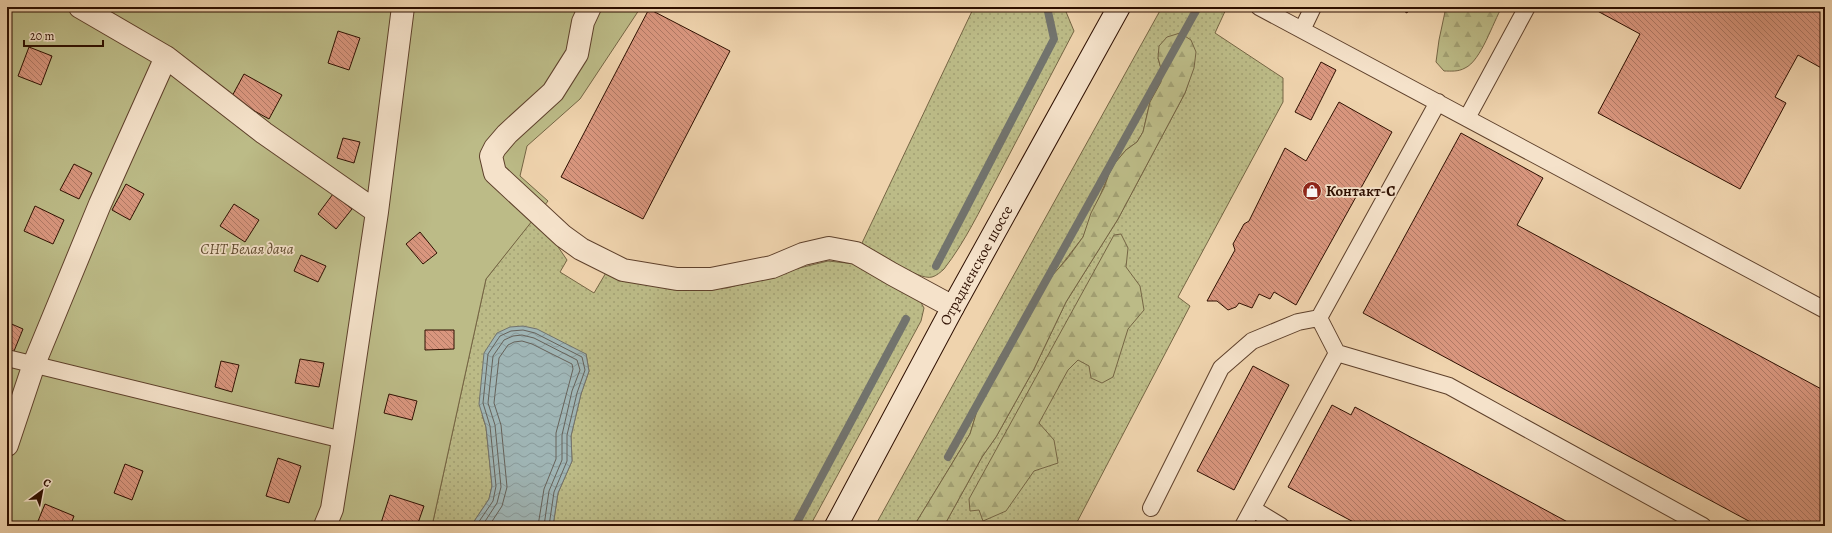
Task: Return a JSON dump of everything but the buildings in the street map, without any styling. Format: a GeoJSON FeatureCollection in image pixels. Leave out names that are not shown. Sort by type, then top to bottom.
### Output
{"type":"FeatureCollection","features":[{"type":"Feature","properties":{"kind":"street"},"geometry":{"type":"LineString","coordinates":[[80,7],[166,57],[264,133],[377,212]]}},
{"type":"Feature","properties":{"kind":"street"},"geometry":{"type":"LineString","coordinates":[[325,526],[332,509],[343,440],[377,212],[403,7]]}},
{"type":"Feature","properties":{"kind":"street"},"geometry":{"type":"LineString","coordinates":[[590,7],[583,22],[577,54],[552,92],[507,134],[495,148],[491,156],[495,172],[563,236],[581,249],[623,270],[677,280],[711,279],[772,267],[803,254],[829,248],[856,253],[954,307]]}},
{"type":"Feature","properties":{"kind":"street","name":"Отрадненское шоссе"},"geometry":{"type":"LineString","coordinates":[[836,526],[954,307],[1119,7]]}},
{"type":"Feature","properties":{"kind":"street"},"geometry":{"type":"LineString","coordinates":[[7,445],[34,364],[100,204],[166,57]]}},
{"type":"Feature","properties":{"kind":"lane"},"geometry":{"type":"LineString","coordinates":[[1259,7],[1825,310]]}},
{"type":"Feature","properties":{"kind":"lane"},"geometry":{"type":"LineString","coordinates":[[1302,30],[1313,7]]}},
{"type":"Feature","properties":{"kind":"lane"},"geometry":{"type":"LineString","coordinates":[[1467,118],[1527,7]]}},
{"type":"Feature","properties":{"kind":"lane"},"geometry":{"type":"LineString","coordinates":[[1319,318],[1438,102]]}},
{"type":"Feature","properties":{"kind":"lane"},"geometry":{"type":"LineString","coordinates":[[1319,318],[1337,354],[1449,386],[1703,526]]}},
{"type":"Feature","properties":{"kind":"lane"},"geometry":{"type":"LineString","coordinates":[[1151,508],[1221,368],[1252,341],[1298,322],[1319,318]]}},
{"type":"Feature","properties":{"kind":"lane"},"geometry":{"type":"LineString","coordinates":[[1243,526],[1337,354]]}},
{"type":"Feature","properties":{"kind":"lane"},"geometry":{"type":"LineString","coordinates":[[7,358],[343,440]]}},
{"type":"Feature","properties":{"kind":"lane"},"geometry":{"type":"LineString","coordinates":[[1253,509],[1281,526]]}},
{"type":"Feature","properties":{"kind":"green space","name":"СНТ Белая дача"},"geometry":{"type":"Polygon","coordinates":[[[7,7],[641,7],[580,99],[527,146],[520,176],[548,201],[486,279],[432,526],[7,526],[7,7]]]}},
{"type":"Feature","properties":{"kind":"green space"},"geometry":{"type":"Polygon","coordinates":[[[974,7],[1064,7],[1074,31],[978,214],[952,259],[938,274],[932,277],[926,277],[907,270],[862,243],[974,7]]]}},
{"type":"Feature","properties":{"kind":"green space"},"geometry":{"type":"Polygon","coordinates":[[[1162,7],[1227,7],[1215,33],[1283,78],[1283,102],[1178,297],[1190,306],[1075,526],[944,526],[982,457],[996,437],[1034,369],[1066,302],[1118,219],[1185,93],[1189,81],[1158,58],[1162,72],[1161,82],[1150,102],[1143,132],[1137,142],[1126,150],[1115,163],[1083,237],[1036,298],[1030,312],[999,358],[998,370],[980,401],[970,434],[914,526],[875,526],[1162,7]]]}},
{"type":"Feature","properties":{"kind":"green space"},"geometry":{"type":"Polygon","coordinates":[[[1446,7],[1502,7],[1476,58],[1471,64],[1457,71],[1444,71],[1436,62],[1446,7]]]}},
{"type":"Feature","properties":{"kind":"green space"},"geometry":{"type":"Polygon","coordinates":[[[1180,33],[1191,40],[1196,52],[1194,68],[1185,93],[1118,219],[1066,302],[1034,369],[996,437],[982,457],[944,526],[914,526],[970,434],[980,401],[998,370],[999,358],[1030,312],[1042,287],[1067,259],[1083,237],[1091,213],[1115,163],[1126,150],[1137,142],[1143,132],[1150,102],[1161,82],[1162,72],[1158,58],[1159,46],[1167,37],[1180,33]]]}},
{"type":"Feature","properties":{"kind":"green space"},"geometry":{"type":"Polygon","coordinates":[[[533,219],[552,238],[567,260],[560,272],[594,293],[607,271],[669,289],[727,288],[828,261],[856,264],[918,297],[924,308],[921,321],[810,526],[553,526],[558,493],[572,461],[571,436],[581,394],[589,371],[586,354],[482,415],[486,427],[492,486],[489,499],[471,526],[432,526],[486,279],[533,219]]]}},
{"type":"Feature","properties":{"kind":"green space"},"geometry":{"type":"Polygon","coordinates":[[[1121,234],[1128,248],[1126,267],[1140,286],[1144,310],[1128,329],[1113,377],[1102,383],[1091,378],[1089,366],[1078,360],[1068,370],[1039,423],[1054,440],[1058,463],[1034,471],[1006,511],[983,521],[979,510],[970,511],[969,499],[1114,235],[1121,234]]]}},
{"type":"Feature","properties":{"kind":"water"},"geometry":{"type":"Polygon","coordinates":[[[523,326],[537,329],[586,354],[589,371],[581,394],[571,436],[572,461],[558,493],[553,526],[471,526],[489,499],[492,486],[486,427],[479,404],[484,353],[497,333],[510,327],[523,326]]]}},
{"type":"Feature","properties":{"kind":"waterway"},"geometry":{"type":"LineString","coordinates":[[936,266],[1054,39],[1047,7]]}},
{"type":"Feature","properties":{"kind":"waterway"},"geometry":{"type":"LineString","coordinates":[[948,457],[1198,7]]}},
{"type":"Feature","properties":{"kind":"waterway"},"geometry":{"type":"LineString","coordinates":[[795,526],[906,319]]}},
{"type":"Feature","properties":{"kind":"place","name":"Контакт-С"},"geometry":{"type":"Point","coordinates":[1312,191]}}]}
